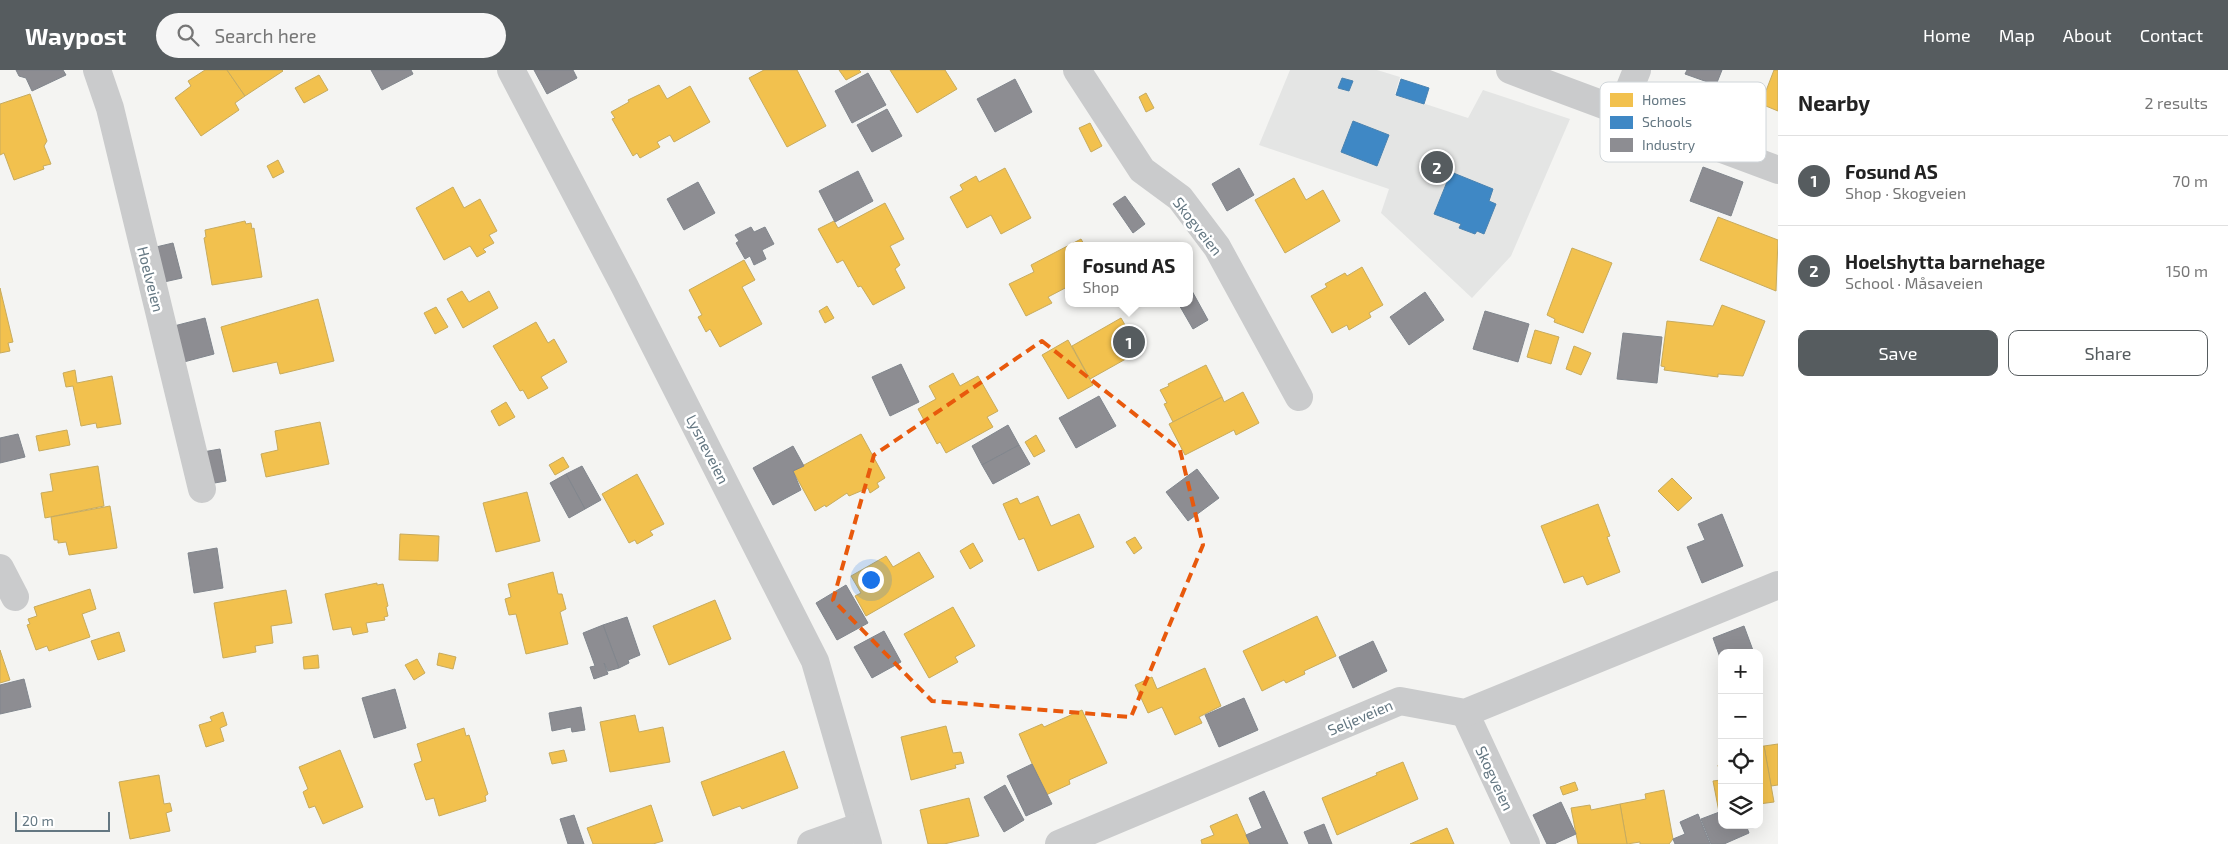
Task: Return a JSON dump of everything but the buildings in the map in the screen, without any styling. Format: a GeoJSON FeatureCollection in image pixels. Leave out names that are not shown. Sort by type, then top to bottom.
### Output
{"type":"FeatureCollection","features":[{"type":"Feature","properties":{"kind":"street","name":"Hoelveien"},"geometry":{"type":"LineString","coordinates":[[97,70],[112,118],[202,489]]}},
{"type":"Feature","properties":{"kind":"street","name":"Lysneveien"},"geometry":{"type":"LineString","coordinates":[[511,70],[624,285],[815,661],[865,835]]}},
{"type":"Feature","properties":{"kind":"street","name":"Skogveien"},"geometry":{"type":"LineString","coordinates":[[1077,70],[1142,170],[1180,198],[1217,247],[1299,397]]}},
{"type":"Feature","properties":{"kind":"street"},"geometry":{"type":"LineString","coordinates":[[1510,70],[1600,102]]}},
{"type":"Feature","properties":{"kind":"street"},"geometry":{"type":"LineString","coordinates":[[1632,82],[1637,70]]}},
{"type":"Feature","properties":{"kind":"street"},"geometry":{"type":"LineString","coordinates":[[1757,162],[1778,170]]}},
{"type":"Feature","properties":{"kind":"street"},"geometry":{"type":"LineString","coordinates":[[0,568],[14,597]]}},
{"type":"Feature","properties":{"kind":"street"},"geometry":{"type":"LineString","coordinates":[[1465,713],[1778,585]]}},
{"type":"Feature","properties":{"kind":"street","name":"Seljeveien"},"geometry":{"type":"LineString","coordinates":[[1059,844],[1400,701],[1465,713]]}},
{"type":"Feature","properties":{"kind":"street","name":"Skogveien"},"geometry":{"type":"LineString","coordinates":[[1465,713],[1526,844]]}},
{"type":"Feature","properties":{"kind":"street"},"geometry":{"type":"LineString","coordinates":[[811,844],[865,835]]}},
{"type":"Feature","properties":{"kind":"highlighted area"},"geometry":{"type":"Polygon","coordinates":[[[1042,341],[1180,450],[1203,545],[1131,717],[932,701],[833,600],[874,455],[1042,341]]]}},
{"type":"Feature","properties":{"kind":"shaded area"},"geometry":{"type":"Polygon","coordinates":[[[1290,70],[1377,70],[1400,77],[1395,94],[1468,118],[1483,90],[1570,119],[1511,256],[1472,298],[1381,213],[1389,189],[1259,145],[1290,70]]]}},
{"type":"Feature","properties":{"kind":"place","name":"Hoelshytta barnehage"},"geometry":{"type":"Point","coordinates":[1437,167]}},
{"type":"Feature","properties":{"kind":"place","name":"Fosund AS"},"geometry":{"type":"Point","coordinates":[1129,342]}}]}
